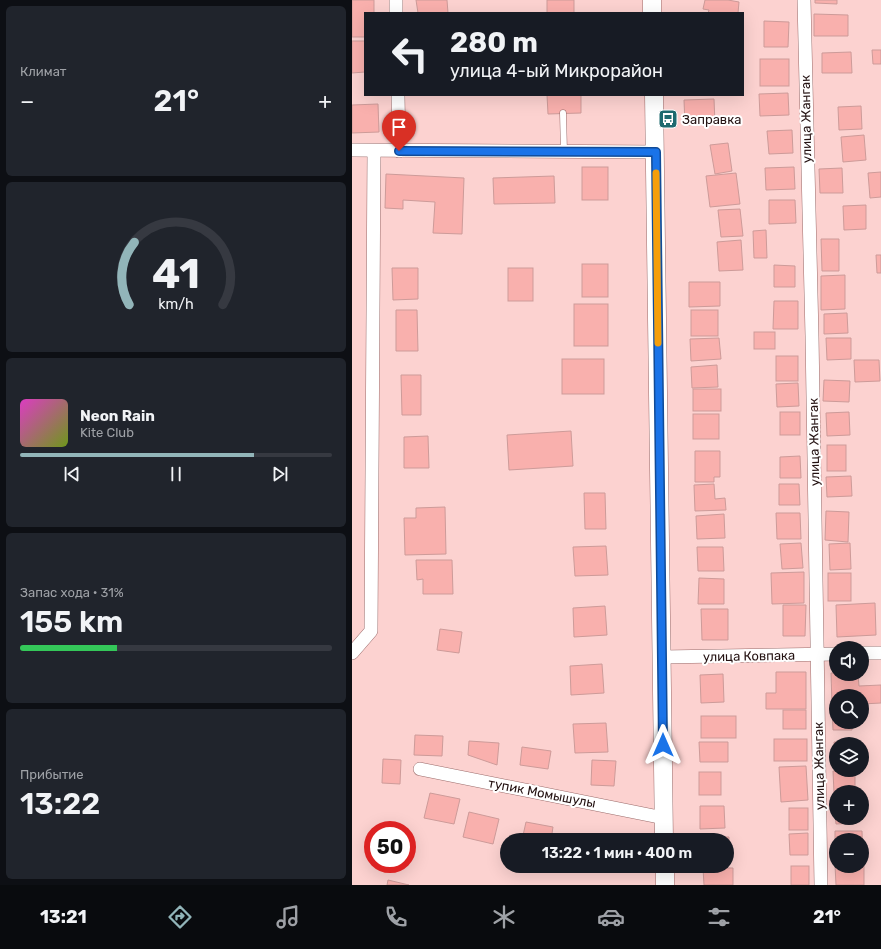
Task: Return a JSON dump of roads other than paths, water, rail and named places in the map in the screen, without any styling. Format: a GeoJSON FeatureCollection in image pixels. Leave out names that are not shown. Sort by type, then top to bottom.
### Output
{"type":"FeatureCollection","features":[{"type":"Feature","properties":{"kind":"main road"},"geometry":{"type":"LineString","coordinates":[[652,0],[652,12]]}},
{"type":"Feature","properties":{"kind":"main road"},"geometry":{"type":"LineString","coordinates":[[654,96],[663,657],[664,833]]}},
{"type":"Feature","properties":{"kind":"main road"},"geometry":{"type":"LineString","coordinates":[[665,873],[665,885]]}},
{"type":"Feature","properties":{"kind":"street"},"geometry":{"type":"LineString","coordinates":[[396,0],[396,12]]}},
{"type":"Feature","properties":{"kind":"street","name":"улица Жангак"},"geometry":{"type":"LineString","coordinates":[[804,0],[818,655],[821,885]]}},
{"type":"Feature","properties":{"kind":"street"},"geometry":{"type":"LineString","coordinates":[[398,96],[399,151]]}},
{"type":"Feature","properties":{"kind":"street"},"geometry":{"type":"LineString","coordinates":[[352,150],[656,152]]}},
{"type":"Feature","properties":{"kind":"street"},"geometry":{"type":"LineString","coordinates":[[352,653],[371,631],[374,151]]}},
{"type":"Feature","properties":{"kind":"street"},"geometry":{"type":"LineString","coordinates":[[869,653],[881,653]]}},
{"type":"Feature","properties":{"kind":"street","name":"улица Ковпака"},"geometry":{"type":"LineString","coordinates":[[663,657],[829,654]]}},
{"type":"Feature","properties":{"kind":"street","name":"тупик Момышулы"},"geometry":{"type":"LineString","coordinates":[[420,769],[664,818]]}},
{"type":"Feature","properties":{"kind":"lane"},"geometry":{"type":"LineString","coordinates":[[563,114],[564,152]]}},
{"type":"Feature","properties":{"kind":"place","name":"Заправка"},"geometry":{"type":"Point","coordinates":[668,119]}}]}
